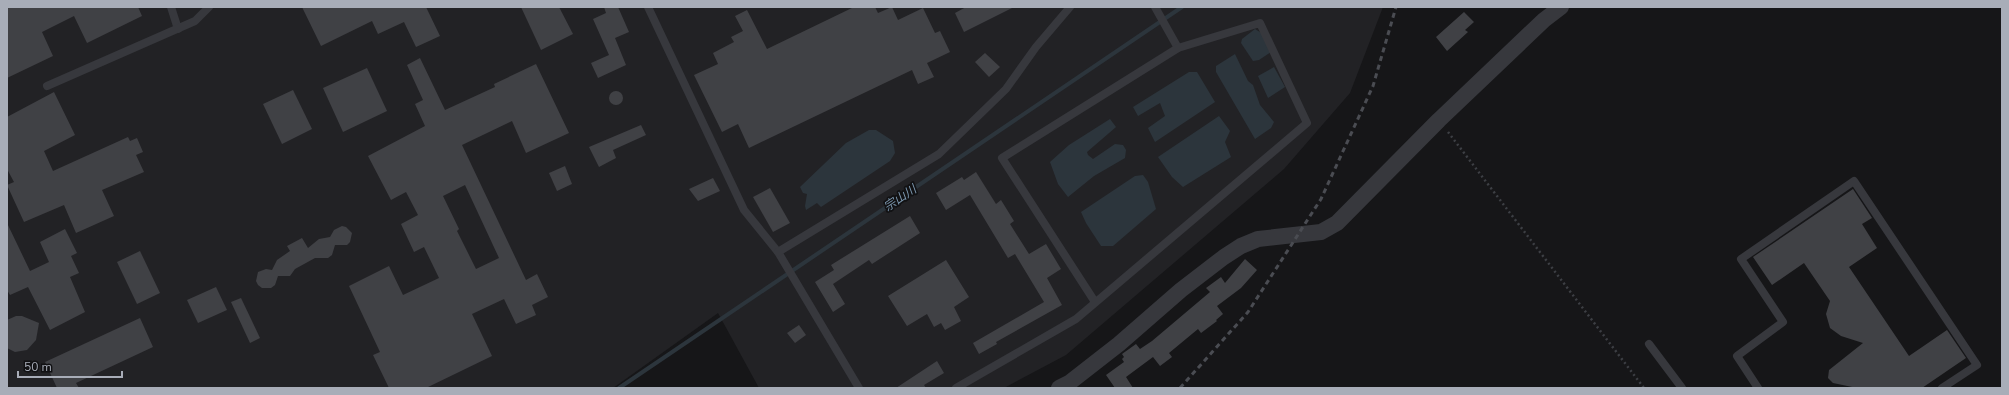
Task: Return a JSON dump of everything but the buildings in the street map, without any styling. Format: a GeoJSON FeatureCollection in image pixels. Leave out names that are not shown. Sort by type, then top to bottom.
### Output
{"type":"FeatureCollection","features":[{"type":"Feature","properties":{"kind":"street"},"geometry":{"type":"LineString","coordinates":[[1058,388],[1068,383],[1181,290],[1241,246],[1258,239],[1321,232],[1337,223],[1439,120],[1544,20],[1561,7]]}},
{"type":"Feature","properties":{"kind":"lane"},"geometry":{"type":"LineString","coordinates":[[171,7],[178,29]]}},
{"type":"Feature","properties":{"kind":"lane"},"geometry":{"type":"LineString","coordinates":[[47,86],[195,21],[209,7]]}},
{"type":"Feature","properties":{"kind":"lane"},"geometry":{"type":"LineString","coordinates":[[648,7],[744,210],[778,252],[859,388]]}},
{"type":"Feature","properties":{"kind":"lane"},"geometry":{"type":"LineString","coordinates":[[778,252],[939,154],[1006,89],[1036,47],[1070,7]]}},
{"type":"Feature","properties":{"kind":"lane"},"geometry":{"type":"LineString","coordinates":[[1155,7],[1178,48]]}},
{"type":"Feature","properties":{"kind":"lane"},"geometry":{"type":"LineString","coordinates":[[956,388],[1076,319],[1307,123],[1260,23],[1178,48],[1002,158],[1095,302]]}},
{"type":"Feature","properties":{"kind":"lane"},"geometry":{"type":"LineString","coordinates":[[1758,388],[1737,356],[1783,322],[1741,259],[1854,181],[1977,365],[1942,388]]}},
{"type":"Feature","properties":{"kind":"lane"},"geometry":{"type":"LineString","coordinates":[[1649,344],[1682,388]]}},
{"type":"Feature","properties":{"kind":"path"},"geometry":{"type":"LineString","coordinates":[[1439,120],[1644,388]]}},
{"type":"Feature","properties":{"kind":"shaded area"},"geometry":{"type":"Polygon","coordinates":[[[7,7],[1383,7],[1350,93],[1284,169],[1066,355],[1004,388],[759,388],[718,313],[613,388],[7,388],[7,7]]]}},
{"type":"Feature","properties":{"kind":"shaded area"},"geometry":{"type":"Polygon","coordinates":[[[1255,29],[1263,34],[1271,52],[1259,60],[1253,61],[1241,43],[1242,39],[1255,29]]]}},
{"type":"Feature","properties":{"kind":"shaded area"},"geometry":{"type":"Polygon","coordinates":[[[1235,54],[1248,81],[1253,85],[1260,105],[1274,122],[1271,128],[1255,139],[1216,72],[1216,66],[1235,54]]]}},
{"type":"Feature","properties":{"kind":"shaded area"},"geometry":{"type":"Polygon","coordinates":[[[1274,67],[1285,87],[1268,98],[1258,76],[1274,67]]]}},
{"type":"Feature","properties":{"kind":"shaded area"},"geometry":{"type":"Polygon","coordinates":[[[1189,72],[1197,72],[1215,102],[1155,142],[1148,128],[1165,116],[1160,103],[1138,116],[1133,107],[1189,72]]]}},
{"type":"Feature","properties":{"kind":"shaded area"},"geometry":{"type":"Polygon","coordinates":[[[1219,116],[1230,131],[1225,142],[1231,157],[1183,187],[1172,177],[1158,157],[1219,116]]]}},
{"type":"Feature","properties":{"kind":"shaded area"},"geometry":{"type":"Polygon","coordinates":[[[1110,119],[1116,127],[1087,152],[1088,155],[1093,159],[1115,144],[1123,145],[1126,150],[1125,158],[1094,176],[1068,197],[1058,184],[1050,162],[1069,145],[1110,119]]]}},
{"type":"Feature","properties":{"kind":"shaded area"},"geometry":{"type":"Polygon","coordinates":[[[869,130],[876,130],[893,141],[895,153],[890,161],[821,207],[817,203],[806,210],[805,206],[807,194],[803,193],[800,187],[846,143],[869,130]]]}},
{"type":"Feature","properties":{"kind":"shaded area"},"geometry":{"type":"Polygon","coordinates":[[[1143,175],[1148,182],[1156,209],[1113,246],[1101,246],[1086,223],[1081,212],[1135,176],[1143,175]]]}},
{"type":"Feature","properties":{"kind":"waterway","name":"宗山川"},"geometry":{"type":"LineString","coordinates":[[619,388],[1182,7]]}},
{"type":"Feature","properties":{"kind":"railway"},"geometry":{"type":"LineString","coordinates":[[1180,388],[1248,312],[1321,199],[1373,86],[1396,7]]}}]}
